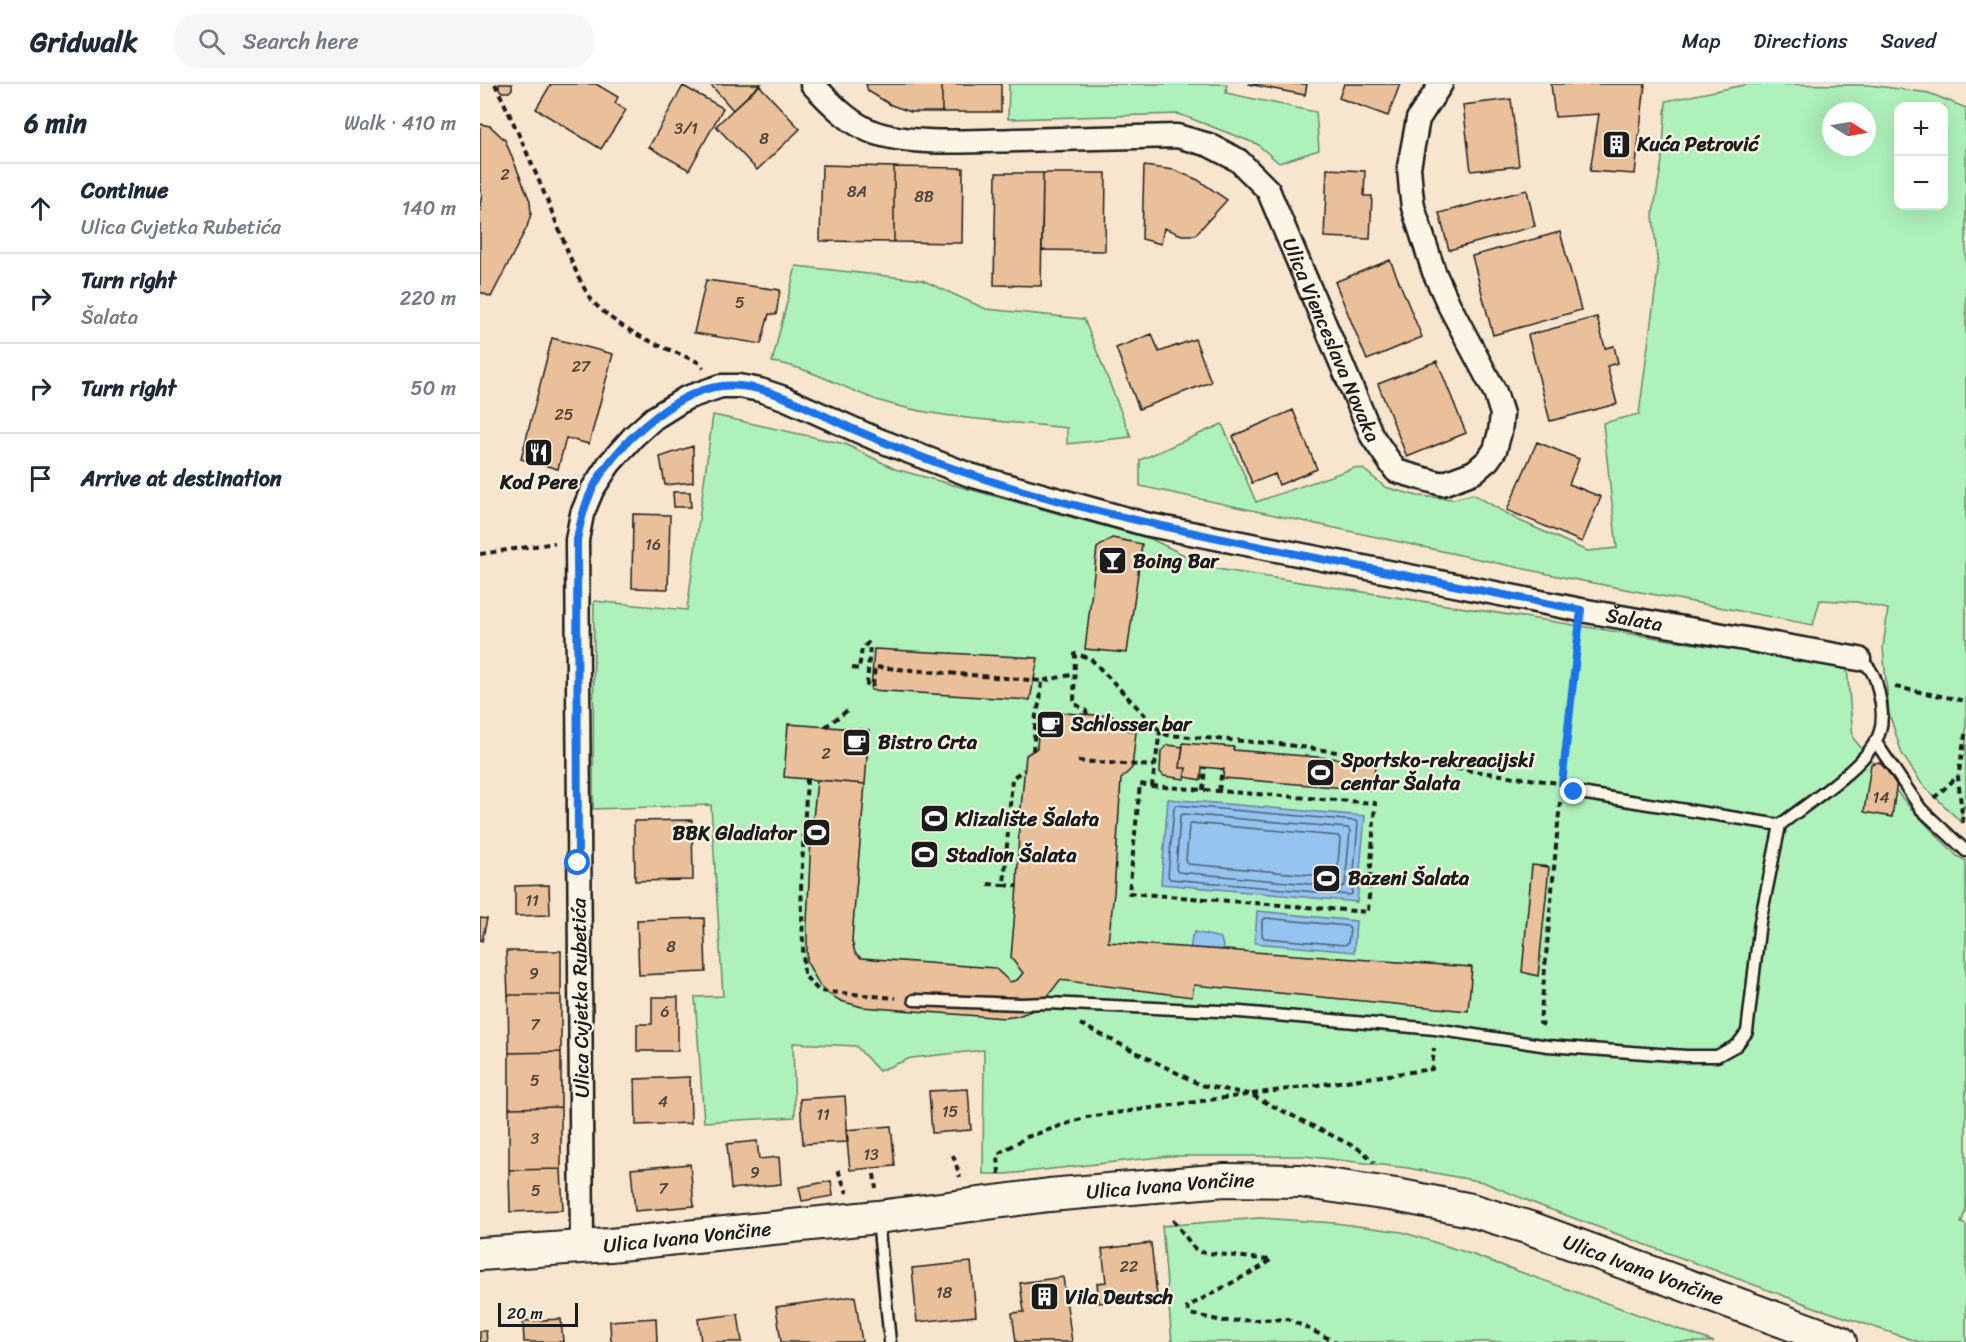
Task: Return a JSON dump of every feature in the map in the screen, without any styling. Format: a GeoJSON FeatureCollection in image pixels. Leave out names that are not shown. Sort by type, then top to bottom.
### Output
{"type":"FeatureCollection","features":[{"type":"Feature","properties":{"kind":"main road","name":"Ulica Ivana Vončine"},"geometry":{"type":"LineString","coordinates":[[480,1254],[582,1247],[877,1203],[1049,1195],[1226,1180],[1300,1181],[1396,1195],[1471,1210],[1533,1229],[1840,1342]]}},
{"type":"Feature","properties":{"kind":"street","name":"Ulica Vjenceslava Novaka"},"geometry":{"type":"LineString","coordinates":[[812,84],[836,108],[864,128],[887,136],[912,140],[969,141],[1177,136],[1209,145],[1238,160],[1268,190],[1372,436],[1396,471],[1442,484],[1474,472],[1488,460],[1495,450],[1502,414],[1495,392],[1434,272],[1410,191],[1409,167],[1418,119],[1442,84]]}},
{"type":"Feature","properties":{"kind":"street","name":"Šalata"},"geometry":{"type":"LineString","coordinates":[[721,386],[760,390],[784,398],[876,439],[970,476],[1145,524],[1581,610],[1859,659]]}},
{"type":"Feature","properties":{"kind":"street","name":"Ulica Cvjetka Rubetića"},"geometry":{"type":"LineString","coordinates":[[582,1247],[577,540],[582,514],[592,490],[609,464],[634,436],[654,417],[686,398],[721,386]]}},
{"type":"Feature","properties":{"kind":"lane"},"geometry":{"type":"LineString","coordinates":[[914,1000],[1048,1003],[1240,1012],[1435,1029],[1548,1046],[1686,1056],[1717,1056],[1737,1045],[1747,1032],[1760,922],[1780,825],[1858,763],[1880,731],[1881,718],[1877,683],[1873,671],[1859,659]]}},
{"type":"Feature","properties":{"kind":"lane"},"geometry":{"type":"LineString","coordinates":[[1875,741],[1921,809],[1966,851]]}},
{"type":"Feature","properties":{"kind":"lane"},"geometry":{"type":"LineString","coordinates":[[1574,792],[1780,825]]}},
{"type":"Feature","properties":{"kind":"lane"},"geometry":{"type":"LineString","coordinates":[[877,1203],[890,1342]]}},
{"type":"Feature","properties":{"kind":"path"},"geometry":{"type":"LineString","coordinates":[[495,84],[520,136],[574,267],[594,302],[616,322],[639,338],[698,362]]}},
{"type":"Feature","properties":{"kind":"path"},"geometry":{"type":"LineString","coordinates":[[480,554],[561,542]]}},
{"type":"Feature","properties":{"kind":"path"},"geometry":{"type":"LineString","coordinates":[[1546,1026],[1540,1023],[1581,610]]}},
{"type":"Feature","properties":{"kind":"path"},"geometry":{"type":"LineString","coordinates":[[852,668],[859,669],[862,648],[868,643],[870,645],[867,685],[873,685],[875,667],[1042,681],[1075,674]]}},
{"type":"Feature","properties":{"kind":"path"},"geometry":{"type":"LineString","coordinates":[[1087,715],[1086,711],[1074,703],[1075,654],[1090,658],[1160,731],[1167,735],[1280,744],[1562,784],[1574,792]]}},
{"type":"Feature","properties":{"kind":"path"},"geometry":{"type":"LineString","coordinates":[[1033,751],[1042,681]]}},
{"type":"Feature","properties":{"kind":"path"},"geometry":{"type":"LineString","coordinates":[[1877,683],[1966,701]]}},
{"type":"Feature","properties":{"kind":"path"},"geometry":{"type":"LineString","coordinates":[[825,726],[848,710]]}},
{"type":"Feature","properties":{"kind":"path"},"geometry":{"type":"LineString","coordinates":[[1966,730],[1958,777],[1966,851]]}},
{"type":"Feature","properties":{"kind":"path"},"geometry":{"type":"LineString","coordinates":[[1152,786],[1160,731]]}},
{"type":"Feature","properties":{"kind":"path"},"geometry":{"type":"LineString","coordinates":[[1078,761],[1154,766]]}},
{"type":"Feature","properties":{"kind":"path"},"geometry":{"type":"LineString","coordinates":[[1203,790],[1205,767]]}},
{"type":"Feature","properties":{"kind":"path"},"geometry":{"type":"LineString","coordinates":[[1219,791],[1222,769]]}},
{"type":"Feature","properties":{"kind":"path"},"geometry":{"type":"LineString","coordinates":[[1004,885],[1012,778],[1024,770]]}},
{"type":"Feature","properties":{"kind":"path"},"geometry":{"type":"LineString","coordinates":[[1921,809],[1958,777]]}},
{"type":"Feature","properties":{"kind":"path"},"geometry":{"type":"LineString","coordinates":[[807,778],[801,883],[804,975],[819,991],[914,1000]]}},
{"type":"Feature","properties":{"kind":"path"},"geometry":{"type":"LineString","coordinates":[[1140,784],[1203,790],[1375,803],[1368,912],[1129,893],[1140,784]]}},
{"type":"Feature","properties":{"kind":"path"},"geometry":{"type":"LineString","coordinates":[[988,884],[1017,886]]}},
{"type":"Feature","properties":{"kind":"path"},"geometry":{"type":"LineString","coordinates":[[1048,1003],[1054,1011],[1201,1085],[1250,1094],[1364,1151],[1377,1167]]}},
{"type":"Feature","properties":{"kind":"path"},"geometry":{"type":"LineString","coordinates":[[999,1181],[998,1154],[1027,1137],[1087,1117],[1432,1069],[1435,1029]]}},
{"type":"Feature","properties":{"kind":"path"},"geometry":{"type":"LineString","coordinates":[[953,1155],[960,1178]]}},
{"type":"Feature","properties":{"kind":"path"},"geometry":{"type":"LineString","coordinates":[[838,1170],[847,1193]]}},
{"type":"Feature","properties":{"kind":"path"},"geometry":{"type":"LineString","coordinates":[[874,1173],[877,1203]]}},
{"type":"Feature","properties":{"kind":"path"},"geometry":{"type":"LineString","coordinates":[[1173,1220],[1194,1248],[1200,1252],[1270,1260],[1265,1266],[1186,1306],[1190,1314],[1223,1321],[1288,1319],[1336,1342]]}},
{"type":"Feature","properties":{"kind":"green space"},"geometry":{"type":"Polygon","coordinates":[[[1009,84],[1227,84],[1226,93],[1316,112],[1319,150],[1279,163],[1257,144],[1179,114],[1008,119],[1009,84]]]}},
{"type":"Feature","properties":{"kind":"green space"},"geometry":{"type":"Polygon","coordinates":[[[1749,84],[1869,85],[1929,93],[1966,108],[1966,810],[1964,805],[1960,821],[1922,784],[1902,754],[1889,713],[1883,648],[1888,609],[1857,602],[1820,600],[1813,625],[1567,578],[1140,486],[1140,460],[1222,424],[1256,502],[1354,468],[1363,469],[1385,487],[1418,496],[1454,499],[1473,494],[1518,520],[1587,551],[1617,548],[1603,423],[1639,414],[1658,270],[1653,214],[1662,161],[1666,101],[1749,84]]]}},
{"type":"Feature","properties":{"kind":"green space"},"geometry":{"type":"Polygon","coordinates":[[[796,266],[922,280],[986,309],[1084,319],[1131,437],[1067,444],[1067,428],[948,416],[902,407],[880,401],[800,369],[772,362],[796,266]]]}},
{"type":"Feature","properties":{"kind":"green space","name":"Sportsko-rekreacijski centar Šalata"},"geometry":{"type":"Polygon","coordinates":[[[713,415],[845,444],[895,469],[1151,539],[1211,568],[1847,668],[1853,738],[1912,810],[1957,856],[1966,861],[1966,1209],[1961,1223],[1966,1225],[1966,1342],[1919,1342],[1814,1307],[1541,1206],[1483,1182],[1408,1168],[1304,1156],[1169,1156],[1006,1174],[983,1174],[984,1050],[911,1058],[879,1071],[856,1046],[793,1043],[795,1117],[704,1122],[695,997],[723,996],[711,805],[593,809],[594,601],[687,610],[713,415]]]}},
{"type":"Feature","properties":{"kind":"green space"},"geometry":{"type":"Polygon","coordinates":[[[1260,1218],[1335,1223],[1402,1232],[1465,1252],[1714,1342],[1172,1342],[1162,1226],[1260,1218]]]}},
{"type":"Feature","properties":{"kind":"water"},"geometry":{"type":"Polygon","coordinates":[[[1168,799],[1365,816],[1357,902],[1161,884],[1168,799]]]}},
{"type":"Feature","properties":{"kind":"water"},"geometry":{"type":"Polygon","coordinates":[[[1257,911],[1356,921],[1354,952],[1255,943],[1257,911]]]}},
{"type":"Feature","properties":{"kind":"water"},"geometry":{"type":"Polygon","coordinates":[[[1195,932],[1221,938],[1223,947],[1220,964],[1189,960],[1192,936],[1195,932]]]}},
{"type":"Feature","properties":{"kind":"building"},"geometry":{"type":"Polygon","coordinates":[[[499,84],[512,84],[512,89],[509,92],[502,92],[499,84]]]}},
{"type":"Feature","properties":{"kind":"building"},"geometry":{"type":"Polygon","coordinates":[[[551,84],[596,84],[618,97],[615,103],[626,110],[601,149],[536,109],[551,84]]]}},
{"type":"Feature","properties":{"kind":"building"},"geometry":{"type":"Polygon","coordinates":[[[710,84],[761,84],[733,110],[710,84]]]}},
{"type":"Feature","properties":{"kind":"building"},"geometry":{"type":"Polygon","coordinates":[[[866,84],[942,84],[942,112],[911,112],[891,105],[868,91],[866,84]]]}},
{"type":"Feature","properties":{"kind":"building"},"geometry":{"type":"Polygon","coordinates":[[[942,84],[1001,84],[1001,112],[942,112],[942,84]]]}},
{"type":"Feature","properties":{"kind":"building"},"geometry":{"type":"Polygon","coordinates":[[[1248,84],[1307,84],[1305,95],[1248,84]]]}},
{"type":"Feature","properties":{"kind":"building"},"geometry":{"type":"Polygon","coordinates":[[[1344,84],[1400,84],[1388,116],[1339,98],[1344,84]]]}},
{"type":"Feature","properties":{"kind":"building","name":"Kuća Petrović"},"geometry":{"type":"Polygon","coordinates":[[[1551,84],[1645,84],[1635,174],[1590,171],[1599,114],[1555,117],[1551,84]]]}},
{"type":"Feature","properties":{"kind":"building"},"geometry":{"type":"Polygon","coordinates":[[[759,85],[800,129],[757,170],[716,126],[759,85]]]}},
{"type":"Feature","properties":{"kind":"building"},"geometry":{"type":"Polygon","coordinates":[[[683,86],[723,108],[689,170],[649,147],[683,86]]]}},
{"type":"Feature","properties":{"kind":"building"},"geometry":{"type":"Polygon","coordinates":[[[1511,99],[1519,166],[1471,171],[1463,105],[1511,99]]]}},
{"type":"Feature","properties":{"kind":"building"},"geometry":{"type":"Polygon","coordinates":[[[480,124],[490,126],[505,140],[530,201],[531,214],[527,227],[491,297],[480,292],[482,194],[480,190],[480,124]]]}},
{"type":"Feature","properties":{"kind":"building"},"geometry":{"type":"Polygon","coordinates":[[[822,165],[894,167],[894,242],[820,241],[822,165]]]}},
{"type":"Feature","properties":{"kind":"building"},"geometry":{"type":"Polygon","coordinates":[[[1144,166],[1174,170],[1198,180],[1227,200],[1195,235],[1182,235],[1164,228],[1161,244],[1142,239],[1144,166]]]}},
{"type":"Feature","properties":{"kind":"building"},"geometry":{"type":"Polygon","coordinates":[[[894,167],[963,168],[962,243],[894,242],[894,167]]]}},
{"type":"Feature","properties":{"kind":"building"},"geometry":{"type":"Polygon","coordinates":[[[1327,169],[1365,171],[1364,196],[1372,196],[1370,239],[1324,237],[1327,169]]]}},
{"type":"Feature","properties":{"kind":"building"},"geometry":{"type":"Polygon","coordinates":[[[996,173],[1043,173],[1041,286],[994,285],[996,173]]]}},
{"type":"Feature","properties":{"kind":"building"},"geometry":{"type":"Polygon","coordinates":[[[1043,173],[1106,173],[1105,251],[1042,250],[1043,173]]]}},
{"type":"Feature","properties":{"kind":"building"},"geometry":{"type":"Polygon","coordinates":[[[1527,190],[1535,226],[1449,250],[1439,213],[1527,190]]]}},
{"type":"Feature","properties":{"kind":"building"},"geometry":{"type":"Polygon","coordinates":[[[1560,232],[1581,310],[1493,335],[1472,256],[1560,232]]]}},
{"type":"Feature","properties":{"kind":"building"},"geometry":{"type":"Polygon","coordinates":[[[1390,260],[1422,337],[1367,360],[1335,282],[1390,260]]]}},
{"type":"Feature","properties":{"kind":"building"},"geometry":{"type":"Polygon","coordinates":[[[706,280],[780,290],[776,315],[769,314],[761,344],[694,333],[706,280]]]}},
{"type":"Feature","properties":{"kind":"building"},"geometry":{"type":"Polygon","coordinates":[[[1597,317],[1605,348],[1614,346],[1618,363],[1607,366],[1617,404],[1550,421],[1528,335],[1597,317]]]}},
{"type":"Feature","properties":{"kind":"building"},"geometry":{"type":"Polygon","coordinates":[[[1152,334],[1159,352],[1195,339],[1211,382],[1139,409],[1116,348],[1152,334]]]}},
{"type":"Feature","properties":{"kind":"building"},"geometry":{"type":"Polygon","coordinates":[[[552,338],[613,354],[589,444],[566,438],[558,469],[521,459],[552,338]]]}},
{"type":"Feature","properties":{"kind":"building"},"geometry":{"type":"Polygon","coordinates":[[[1437,361],[1466,433],[1407,457],[1378,384],[1437,361]]]}},
{"type":"Feature","properties":{"kind":"building"},"geometry":{"type":"Polygon","coordinates":[[[1293,410],[1317,469],[1279,485],[1275,474],[1252,483],[1233,436],[1293,410]]]}},
{"type":"Feature","properties":{"kind":"building"},"geometry":{"type":"Polygon","coordinates":[[[1537,442],[1579,459],[1569,484],[1601,497],[1582,542],[1507,510],[1537,442]]]}},
{"type":"Feature","properties":{"kind":"building"},"geometry":{"type":"Polygon","coordinates":[[[693,446],[693,482],[665,485],[660,457],[693,446]]]}},
{"type":"Feature","properties":{"kind":"building"},"geometry":{"type":"Polygon","coordinates":[[[673,492],[690,492],[691,507],[674,507],[673,492]]]}},
{"type":"Feature","properties":{"kind":"building"},"geometry":{"type":"Polygon","coordinates":[[[633,514],[670,515],[668,589],[632,588],[633,514]]]}},
{"type":"Feature","properties":{"kind":"building"},"geometry":{"type":"Polygon","coordinates":[[[1112,538],[1142,544],[1127,653],[1085,649],[1097,548],[1112,538]]]}},
{"type":"Feature","properties":{"kind":"building"},"geometry":{"type":"Polygon","coordinates":[[[874,649],[1038,658],[1030,700],[871,690],[874,649]]]}},
{"type":"Feature","properties":{"kind":"building"},"geometry":{"type":"Polygon","coordinates":[[[1047,712],[1113,716],[1123,729],[1136,732],[1132,768],[1121,779],[1114,893],[1108,942],[1472,967],[1468,1011],[1194,985],[1192,997],[1060,980],[1039,1008],[1005,1018],[862,1007],[832,996],[820,986],[807,962],[811,838],[817,780],[865,784],[852,941],[855,953],[861,958],[995,968],[1010,982],[1017,980],[1023,973],[1011,958],[1026,755],[1037,748],[1039,720],[1047,712]]]}},
{"type":"Feature","properties":{"kind":"building"},"geometry":{"type":"Polygon","coordinates":[[[788,724],[869,730],[865,784],[784,777],[788,724]]]}},
{"type":"Feature","properties":{"kind":"building"},"geometry":{"type":"Polygon","coordinates":[[[1183,743],[1234,747],[1233,750],[1376,762],[1371,790],[1223,778],[1224,769],[1202,767],[1201,780],[1185,777],[1186,768],[1180,768],[1183,743]]]}},
{"type":"Feature","properties":{"kind":"building"},"geometry":{"type":"Polygon","coordinates":[[[1168,745],[1183,747],[1180,768],[1186,768],[1184,779],[1164,776],[1160,772],[1161,751],[1168,745]]]}},
{"type":"Feature","properties":{"kind":"building"},"geometry":{"type":"Polygon","coordinates":[[[1879,762],[1897,781],[1892,817],[1864,812],[1871,764],[1879,762]]]}},
{"type":"Feature","properties":{"kind":"building"},"geometry":{"type":"Polygon","coordinates":[[[692,820],[693,880],[635,881],[634,821],[692,820]]]}},
{"type":"Feature","properties":{"kind":"building"},"geometry":{"type":"Polygon","coordinates":[[[1532,865],[1549,867],[1538,976],[1522,972],[1532,865]]]}},
{"type":"Feature","properties":{"kind":"building"},"geometry":{"type":"Polygon","coordinates":[[[549,885],[550,915],[515,916],[515,886],[549,885]]]}},
{"type":"Feature","properties":{"kind":"building"},"geometry":{"type":"Polygon","coordinates":[[[480,918],[487,919],[482,941],[480,940],[480,918]]]}},
{"type":"Feature","properties":{"kind":"building"},"geometry":{"type":"Polygon","coordinates":[[[704,918],[706,972],[639,975],[637,920],[704,918]]]}},
{"type":"Feature","properties":{"kind":"building"},"geometry":{"type":"Polygon","coordinates":[[[506,951],[561,951],[561,995],[508,995],[506,951]]]}},
{"type":"Feature","properties":{"kind":"building"},"geometry":{"type":"Polygon","coordinates":[[[508,995],[561,995],[561,1052],[509,1053],[508,995]]]}},
{"type":"Feature","properties":{"kind":"building"},"geometry":{"type":"Polygon","coordinates":[[[652,997],[678,997],[678,1051],[637,1051],[637,1024],[652,1024],[652,997]]]}},
{"type":"Feature","properties":{"kind":"building"},"geometry":{"type":"Polygon","coordinates":[[[561,1052],[561,1107],[509,1108],[509,1053],[561,1052]]]}},
{"type":"Feature","properties":{"kind":"building"},"geometry":{"type":"Polygon","coordinates":[[[690,1077],[691,1123],[636,1125],[635,1079],[690,1077]]]}},
{"type":"Feature","properties":{"kind":"building"},"geometry":{"type":"Polygon","coordinates":[[[968,1089],[971,1130],[932,1133],[929,1091],[968,1089]]]}},
{"type":"Feature","properties":{"kind":"building"},"geometry":{"type":"Polygon","coordinates":[[[845,1096],[848,1142],[803,1144],[800,1099],[845,1096]]]}},
{"type":"Feature","properties":{"kind":"building"},"geometry":{"type":"Polygon","coordinates":[[[561,1107],[561,1169],[509,1170],[509,1108],[561,1107]]]}},
{"type":"Feature","properties":{"kind":"building"},"geometry":{"type":"Polygon","coordinates":[[[891,1126],[895,1166],[850,1170],[846,1130],[891,1126]]]}},
{"type":"Feature","properties":{"kind":"building"},"geometry":{"type":"Polygon","coordinates":[[[757,1141],[759,1159],[779,1157],[781,1184],[731,1189],[727,1144],[757,1141]]]}},
{"type":"Feature","properties":{"kind":"building"},"geometry":{"type":"Polygon","coordinates":[[[690,1164],[694,1206],[635,1211],[631,1169],[690,1164]]]}},
{"type":"Feature","properties":{"kind":"building"},"geometry":{"type":"Polygon","coordinates":[[[561,1169],[563,1210],[510,1212],[509,1170],[561,1169]]]}},
{"type":"Feature","properties":{"kind":"building"},"geometry":{"type":"Polygon","coordinates":[[[831,1181],[833,1196],[802,1201],[799,1187],[831,1181]]]}},
{"type":"Feature","properties":{"kind":"building"},"geometry":{"type":"Polygon","coordinates":[[[1151,1243],[1157,1296],[1099,1303],[1097,1283],[1106,1282],[1102,1249],[1151,1243]]]}},
{"type":"Feature","properties":{"kind":"building"},"geometry":{"type":"Polygon","coordinates":[[[971,1262],[976,1316],[917,1322],[912,1268],[971,1262]]]}},
{"type":"Feature","properties":{"kind":"building","name":"Vila Deutsch"},"geometry":{"type":"Polygon","coordinates":[[[1063,1277],[1072,1342],[1016,1342],[1012,1313],[1024,1312],[1020,1283],[1063,1277]]]}},
{"type":"Feature","properties":{"kind":"building"},"geometry":{"type":"Polygon","coordinates":[[[855,1296],[862,1342],[781,1342],[776,1307],[855,1296]]]}},
{"type":"Feature","properties":{"kind":"building"},"geometry":{"type":"Polygon","coordinates":[[[738,1314],[742,1342],[701,1342],[698,1319],[738,1314]]]}},
{"type":"Feature","properties":{"kind":"building"},"geometry":{"type":"Polygon","coordinates":[[[656,1318],[657,1342],[611,1342],[610,1321],[656,1318]]]}},
{"type":"Feature","properties":{"kind":"building"},"geometry":{"type":"Polygon","coordinates":[[[561,1319],[563,1342],[524,1342],[523,1321],[561,1319]]]}},
{"type":"Feature","properties":{"kind":"building"},"geometry":{"type":"Polygon","coordinates":[[[480,1331],[486,1331],[487,1342],[480,1342],[480,1331]]]}},
{"type":"Feature","properties":{"kind":"place","name":"Kuća Petrović"},"geometry":{"type":"Point","coordinates":[1616,144]}},
{"type":"Feature","properties":{"kind":"place","name":"Kod Pere"},"geometry":{"type":"Point","coordinates":[539,452]}},
{"type":"Feature","properties":{"kind":"place","name":"Boing Bar"},"geometry":{"type":"Point","coordinates":[1112,561]}},
{"type":"Feature","properties":{"kind":"place","name":"Schlosser bar"},"geometry":{"type":"Point","coordinates":[1050,724]}},
{"type":"Feature","properties":{"kind":"place","name":"Bistro Crta"},"geometry":{"type":"Point","coordinates":[857,742]}},
{"type":"Feature","properties":{"kind":"place","name":"Sportsko-rekreacijski centar Šalata"},"geometry":{"type":"Point","coordinates":[1320,772]}},
{"type":"Feature","properties":{"kind":"place","name":"Klizalište Šalata"},"geometry":{"type":"Point","coordinates":[934,819]}},
{"type":"Feature","properties":{"kind":"place","name":"BBK Gladiator"},"geometry":{"type":"Point","coordinates":[817,833]}},
{"type":"Feature","properties":{"kind":"place","name":"Stadion Šalata"},"geometry":{"type":"Point","coordinates":[925,855]}},
{"type":"Feature","properties":{"kind":"place","name":"Bazeni Šalata"},"geometry":{"type":"Point","coordinates":[1327,878]}},
{"type":"Feature","properties":{"kind":"place","name":"Vila Deutsch"},"geometry":{"type":"Point","coordinates":[1044,1297]}},
{"type":"Feature","properties":{"kind":"route"},"geometry":{"type":"LineString","coordinates":[[578,863],[577,540],[582,514],[592,490],[609,464],[654,417],[686,398],[721,386],[760,390],[784,398],[876,439],[970,476],[1145,524],[1581,610],[1562,784],[1574,792]]}}]}
